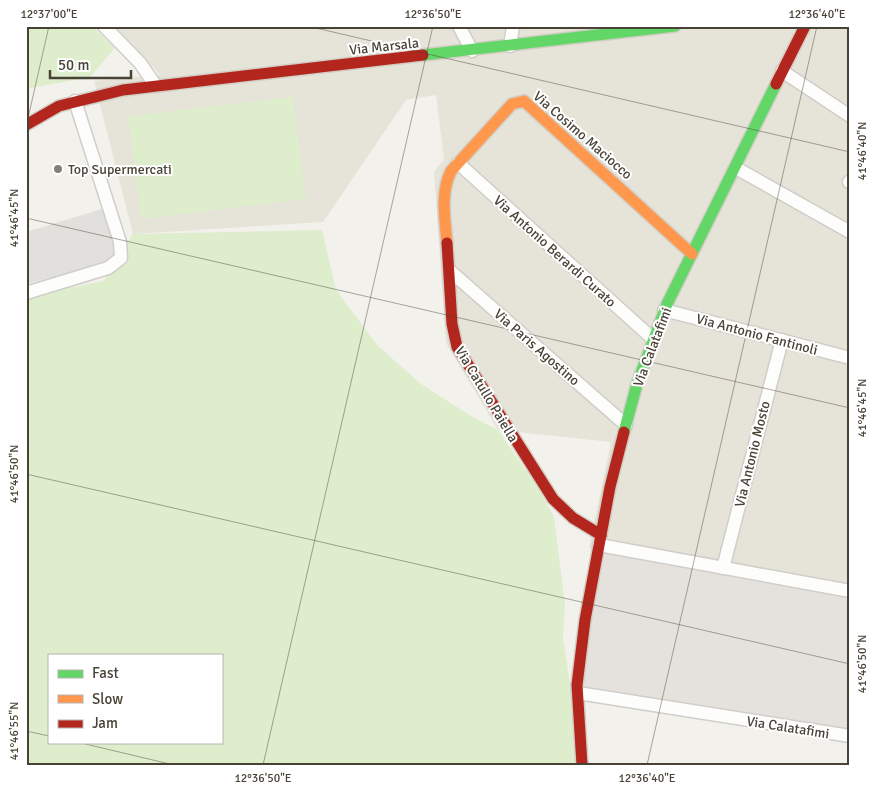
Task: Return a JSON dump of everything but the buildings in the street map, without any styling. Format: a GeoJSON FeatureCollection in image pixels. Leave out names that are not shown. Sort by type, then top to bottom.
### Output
{"type":"FeatureCollection","features":[{"type":"Feature","properties":{"kind":"street"},"geometry":{"type":"LineString","coordinates":[[104,26],[140,63],[156,86]]}},
{"type":"Feature","properties":{"kind":"street"},"geometry":{"type":"LineString","coordinates":[[459,26],[472,51]]}},
{"type":"Feature","properties":{"kind":"street"},"geometry":{"type":"LineString","coordinates":[[510,46],[513,26]]}},
{"type":"Feature","properties":{"kind":"street","name":"Via Marsala"},"geometry":{"type":"LineString","coordinates":[[26,125],[40,115],[75,101],[123,90],[472,51],[642,28],[676,26]]}},
{"type":"Feature","properties":{"kind":"street","name":"Via Calatafimi"},"geometry":{"type":"LineString","coordinates":[[582,765],[578,693],[585,620],[600,540],[626,425],[652,339],[664,310],[736,168],[804,26]]}},
{"type":"Feature","properties":{"kind":"street"},"geometry":{"type":"LineString","coordinates":[[782,71],[850,116]]}},
{"type":"Feature","properties":{"kind":"street"},"geometry":{"type":"LineString","coordinates":[[26,293],[108,268],[120,258],[120,242],[75,101]]}},
{"type":"Feature","properties":{"kind":"street","name":"Via Cosimo Maciocco"},"geometry":{"type":"LineString","coordinates":[[458,163],[512,104],[524,101],[692,254]]}},
{"type":"Feature","properties":{"kind":"street","name":"Via Catullo Paiella"},"geometry":{"type":"LineString","coordinates":[[458,163],[449,174],[444,188],[453,329],[462,358],[553,499],[572,518],[600,540],[723,568],[850,591]]}},
{"type":"Feature","properties":{"kind":"street","name":"Via Antonio Berardi Curato"},"geometry":{"type":"LineString","coordinates":[[458,163],[652,339]]}},
{"type":"Feature","properties":{"kind":"street"},"geometry":{"type":"LineString","coordinates":[[736,168],[850,232]]}},
{"type":"Feature","properties":{"kind":"street","name":"Via Paris Agostino"},"geometry":{"type":"LineString","coordinates":[[449,270],[626,425]]}},
{"type":"Feature","properties":{"kind":"street","name":"Via Antonio Fantinoli"},"geometry":{"type":"LineString","coordinates":[[664,310],[850,358]]}},
{"type":"Feature","properties":{"kind":"street","name":"Via Antonio Mosto"},"geometry":{"type":"LineString","coordinates":[[723,568],[782,340]]}},
{"type":"Feature","properties":{"kind":"street","name":"Via Calatafimi"},"geometry":{"type":"LineString","coordinates":[[578,693],[850,736]]}},
{"type":"Feature","properties":{"kind":"shaded area"},"geometry":{"type":"Polygon","coordinates":[[[115,26],[850,26],[850,597],[589,548],[611,442],[498,430],[446,343],[434,172],[444,159],[436,95],[406,100],[323,222],[133,234],[94,81],[160,75],[115,26]]]}},
{"type":"Feature","properties":{"kind":"shaded area"},"geometry":{"type":"Polygon","coordinates":[[[105,208],[118,254],[111,262],[26,284],[26,232],[105,208]]]}},
{"type":"Feature","properties":{"kind":"shaded area"},"geometry":{"type":"Polygon","coordinates":[[[605,552],[850,597],[850,733],[583,691],[583,658],[605,552]]]}},
{"type":"Feature","properties":{"kind":"green space"},"geometry":{"type":"Polygon","coordinates":[[[26,26],[92,26],[115,48],[90,77],[26,89],[26,26]]]}},
{"type":"Feature","properties":{"kind":"green space"},"geometry":{"type":"Polygon","coordinates":[[[293,97],[306,199],[141,219],[128,116],[293,97]]]}},
{"type":"Feature","properties":{"kind":"green space"},"geometry":{"type":"Polygon","coordinates":[[[322,230],[336,290],[378,346],[421,384],[471,416],[498,430],[538,488],[554,517],[565,606],[563,637],[582,765],[26,765],[26,296],[104,281],[133,234],[322,230]]]}},
{"type":"Feature","properties":{"kind":"traffic: fast"},"geometry":{"type":"LineString","coordinates":[[423,55],[675,26]]}},
{"type":"Feature","properties":{"kind":"traffic: fast"},"geometry":{"type":"LineString","coordinates":[[624,432],[637,384],[667,304],[776,84]]}},
{"type":"Feature","properties":{"kind":"traffic: slow"},"geometry":{"type":"LineString","coordinates":[[447,243],[444,197],[451,171],[512,104],[524,101],[692,254]]}},
{"type":"Feature","properties":{"kind":"traffic: jam"},"geometry":{"type":"LineString","coordinates":[[776,84],[805,26]]}},
{"type":"Feature","properties":{"kind":"traffic: jam"},"geometry":{"type":"LineString","coordinates":[[26,125],[59,106],[123,90],[423,55]]}},
{"type":"Feature","properties":{"kind":"traffic: jam"},"geometry":{"type":"LineString","coordinates":[[447,243],[452,324],[457,347],[553,499],[573,518],[601,535]]}},
{"type":"Feature","properties":{"kind":"traffic: jam"},"geometry":{"type":"LineString","coordinates":[[582,765],[577,685],[585,620],[610,487],[624,432]]}},
{"type":"Feature","properties":{"kind":"place","name":"Top Supermercati"},"geometry":{"type":"Point","coordinates":[58,169]}}]}
